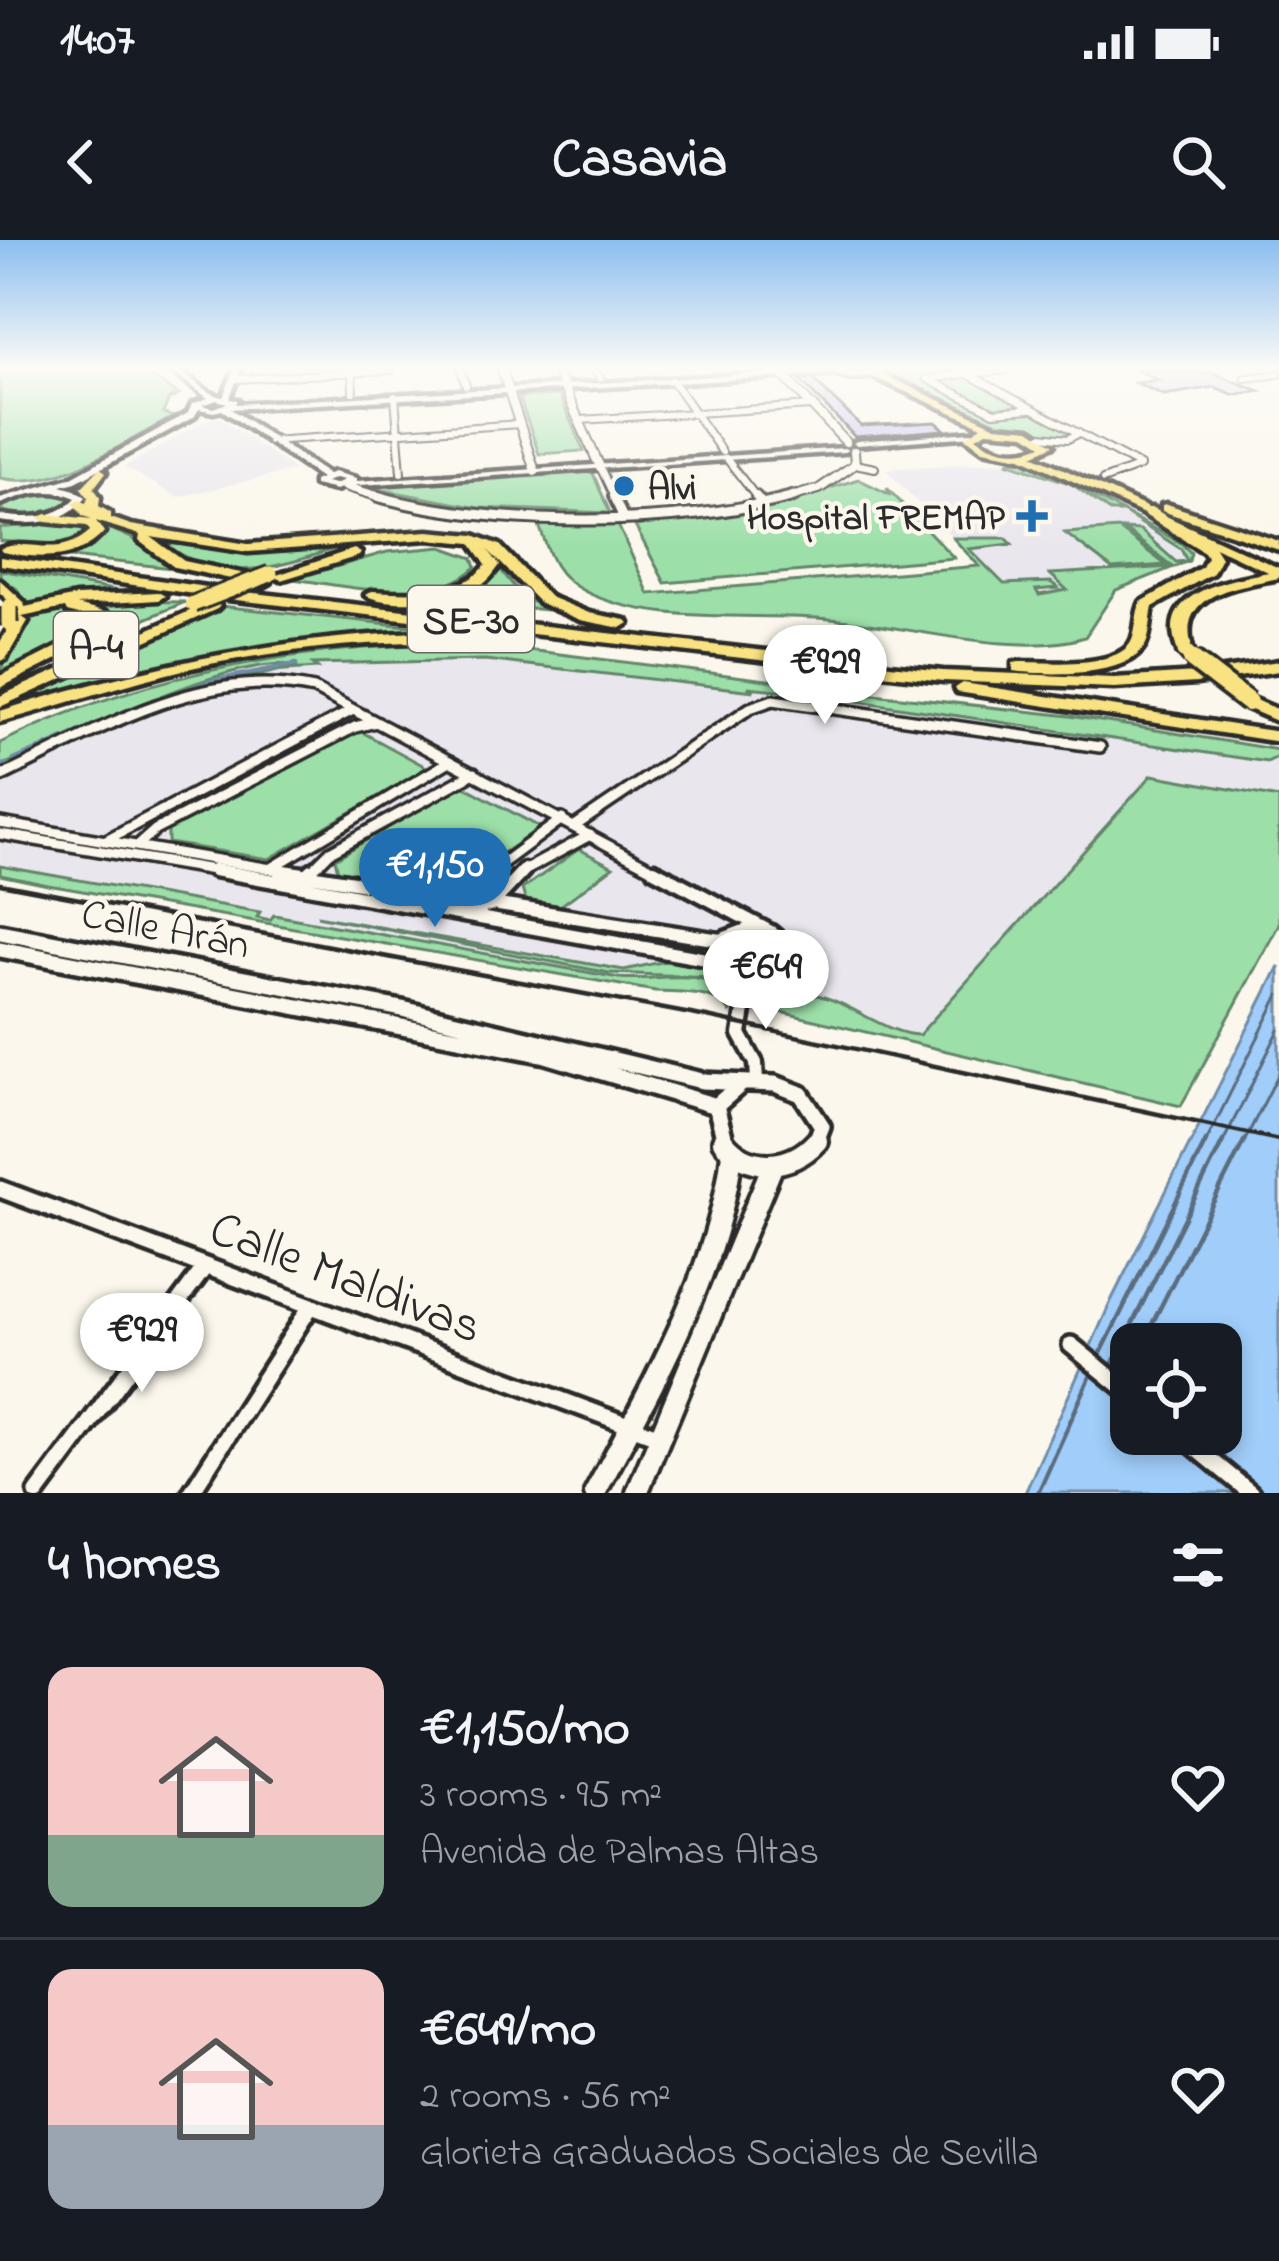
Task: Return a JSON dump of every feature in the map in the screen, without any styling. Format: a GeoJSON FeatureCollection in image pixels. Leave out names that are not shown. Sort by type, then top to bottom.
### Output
{"type":"FeatureCollection","features":[{"type":"Feature","properties":{"kind":"highway"},"geometry":{"type":"LineString","coordinates":[[100,472],[87,488],[94,511],[181,540]]}},
{"type":"Feature","properties":{"kind":"highway"},"geometry":{"type":"LineString","coordinates":[[79,499],[88,513],[128,529],[181,540],[275,548],[450,536],[495,548],[531,590],[565,610],[718,637]]}},
{"type":"Feature","properties":{"kind":"highway"},"geometry":{"type":"LineString","coordinates":[[1167,508],[1279,546]]}},
{"type":"Feature","properties":{"kind":"highway"},"geometry":{"type":"LineString","coordinates":[[1012,668],[1106,664],[1130,655],[1139,642],[1145,605],[1208,570],[1214,557],[1209,549],[1148,511]]}},
{"type":"Feature","properties":{"kind":"highway"},"geometry":{"type":"LineString","coordinates":[[0,556],[61,551],[80,546],[98,532],[91,523],[46,518]]}},
{"type":"Feature","properties":{"kind":"highway"},"geometry":{"type":"LineString","coordinates":[[128,529],[179,564],[281,578],[353,592],[446,590],[478,577],[488,560],[463,546],[421,544],[352,556],[281,578],[156,575]]}},
{"type":"Feature","properties":{"kind":"highway"},"geometry":{"type":"LineString","coordinates":[[0,701],[203,605],[361,548],[450,536]]}},
{"type":"Feature","properties":{"kind":"highway"},"geometry":{"type":"LineString","coordinates":[[1244,550],[1279,559]]}},
{"type":"Feature","properties":{"kind":"highway"},"geometry":{"type":"LineString","coordinates":[[0,556],[125,587],[338,613],[796,664],[971,680],[1042,680]]}},
{"type":"Feature","properties":{"kind":"highway","name":"SE-30"},"geometry":{"type":"LineString","coordinates":[[0,556],[1012,668],[1134,670],[1279,653]]}},
{"type":"Feature","properties":{"kind":"highway","name":"SE-30"},"geometry":{"type":"LineString","coordinates":[[0,556],[188,588],[1042,680],[1143,681],[1279,666]]}},
{"type":"Feature","properties":{"kind":"highway"},"geometry":{"type":"LineString","coordinates":[[1279,573],[1195,600],[1181,614],[1178,628],[1185,651],[1204,673],[1279,717]]}},
{"type":"Feature","properties":{"kind":"highway"},"geometry":{"type":"LineString","coordinates":[[0,588],[8,619],[0,656]]}},
{"type":"Feature","properties":{"kind":"highway"},"geometry":{"type":"LineString","coordinates":[[8,619],[136,595],[338,613]]}},
{"type":"Feature","properties":{"kind":"highway","name":"A-4"},"geometry":{"type":"LineString","coordinates":[[0,685],[203,605]]}},
{"type":"Feature","properties":{"kind":"highway"},"geometry":{"type":"LineString","coordinates":[[0,685],[88,642],[106,625],[103,616],[76,609],[8,619]]}},
{"type":"Feature","properties":{"kind":"highway"},"geometry":{"type":"LineString","coordinates":[[0,717],[142,673],[302,642],[442,634],[608,644]]}},
{"type":"Feature","properties":{"kind":"highway"},"geometry":{"type":"LineString","coordinates":[[796,664],[1279,737]]}},
{"type":"Feature","properties":{"kind":"main road"},"geometry":{"type":"LineString","coordinates":[[0,501],[82,475],[167,428]]}},
{"type":"Feature","properties":{"kind":"main road"},"geometry":{"type":"LineString","coordinates":[[79,499],[81,484],[181,428]]}},
{"type":"Feature","properties":{"kind":"main road"},"geometry":{"type":"LineString","coordinates":[[255,428],[325,476],[347,482],[973,436],[991,428]]}},
{"type":"Feature","properties":{"kind":"main road"},"geometry":{"type":"LineString","coordinates":[[961,428],[1244,550]]}},
{"type":"Feature","properties":{"kind":"main road"},"geometry":{"type":"LineString","coordinates":[[995,428],[1041,436],[1049,444],[1042,451]]}},
{"type":"Feature","properties":{"kind":"main road"},"geometry":{"type":"LineString","coordinates":[[1021,453],[1042,451],[1167,508],[1279,573]]}},
{"type":"Feature","properties":{"kind":"main road"},"geometry":{"type":"LineString","coordinates":[[347,482],[401,473],[534,468]]}},
{"type":"Feature","properties":{"kind":"main road"},"geometry":{"type":"LineString","coordinates":[[0,489],[29,491]]}},
{"type":"Feature","properties":{"kind":"main road"},"geometry":{"type":"LineString","coordinates":[[43,489],[79,499]]}},
{"type":"Feature","properties":{"kind":"main road"},"geometry":{"type":"LineString","coordinates":[[0,521],[46,518],[79,499]]}},
{"type":"Feature","properties":{"kind":"street"},"geometry":{"type":"LineString","coordinates":[[270,441],[442,428]]}},
{"type":"Feature","properties":{"kind":"street"},"geometry":{"type":"LineString","coordinates":[[521,428],[534,468]]}},
{"type":"Feature","properties":{"kind":"street"},"geometry":{"type":"LineString","coordinates":[[584,428],[624,518]]}},
{"type":"Feature","properties":{"kind":"street"},"geometry":{"type":"LineString","coordinates":[[706,428],[760,502]]}},
{"type":"Feature","properties":{"kind":"street"},"geometry":{"type":"LineString","coordinates":[[833,428],[850,446],[855,464]]}},
{"type":"Feature","properties":{"kind":"street"},"geometry":{"type":"LineString","coordinates":[[1071,428],[1140,466],[1103,479]]}},
{"type":"Feature","properties":{"kind":"street"},"geometry":{"type":"LineString","coordinates":[[398,431],[401,473]]}},
{"type":"Feature","properties":{"kind":"street"},"geometry":{"type":"LineString","coordinates":[[1041,436],[1081,437],[1076,431]]}},
{"type":"Feature","properties":{"kind":"street"},"geometry":{"type":"LineString","coordinates":[[855,464],[875,468]]}},
{"type":"Feature","properties":{"kind":"street"},"geometry":{"type":"LineString","coordinates":[[347,482],[473,514],[624,518],[760,502],[835,481],[855,464]]}},
{"type":"Feature","properties":{"kind":"street"},"geometry":{"type":"LineString","coordinates":[[0,777],[157,707],[251,681],[299,684],[771,932],[789,946],[790,965],[773,979],[749,981],[733,976],[717,961],[453,899],[0,823]]}},
{"type":"Feature","properties":{"kind":"street"},"geometry":{"type":"LineString","coordinates":[[575,826],[750,708],[773,700],[1100,747]]}},
{"type":"Feature","properties":{"kind":"street"},"geometry":{"type":"LineString","coordinates":[[104,841],[353,710]]}},
{"type":"Feature","properties":{"kind":"street"},"geometry":{"type":"LineString","coordinates":[[114,852],[355,727],[376,722]]}},
{"type":"Feature","properties":{"kind":"street"},"geometry":{"type":"LineString","coordinates":[[271,868],[449,760]]}},
{"type":"Feature","properties":{"kind":"street"},"geometry":{"type":"LineString","coordinates":[[281,880],[305,872],[474,773]]}},
{"type":"Feature","properties":{"kind":"street"},"geometry":{"type":"LineString","coordinates":[[453,899],[562,819]]}},
{"type":"Feature","properties":{"kind":"street"},"geometry":{"type":"LineString","coordinates":[[0,834],[281,880],[724,937],[749,929],[771,932]]}},
{"type":"Feature","properties":{"kind":"street"},"geometry":{"type":"LineString","coordinates":[[484,906],[568,843],[590,835]]}},
{"type":"Feature","properties":{"kind":"street"},"geometry":{"type":"LineString","coordinates":[[717,961],[730,914],[723,906]]}},
{"type":"Feature","properties":{"kind":"street","name":"Calle Arán"},"geometry":{"type":"LineString","coordinates":[[0,932],[431,1014],[700,1081],[748,1083]]}},
{"type":"Feature","properties":{"kind":"street","name":"Calle Arán"},"geometry":{"type":"LineString","coordinates":[[0,949],[547,1055],[670,1088],[716,1106]]}},
{"type":"Feature","properties":{"kind":"street"},"geometry":{"type":"LineString","coordinates":[[748,1083],[782,1083],[804,1094],[818,1112],[821,1132],[812,1152],[792,1164],[772,1167],[732,1152],[714,1128],[716,1106],[748,1083],[756,1063],[740,1034],[749,981]]}},
{"type":"Feature","properties":{"kind":"street"},"geometry":{"type":"LineString","coordinates":[[595,1493],[630,1426],[728,1201],[732,1152]]}},
{"type":"Feature","properties":{"kind":"street"},"geometry":{"type":"LineString","coordinates":[[638,1493],[772,1167]]}},
{"type":"Feature","properties":{"kind":"street","name":"Calle Maldivas"},"geometry":{"type":"LineString","coordinates":[[0,1190],[664,1439]]}},
{"type":"Feature","properties":{"kind":"street"},"geometry":{"type":"LineString","coordinates":[[37,1493],[205,1267]]}},
{"type":"Feature","properties":{"kind":"street"},"geometry":{"type":"LineString","coordinates":[[191,1493],[311,1306]]}},
{"type":"Feature","properties":{"kind":"street"},"geometry":{"type":"LineString","coordinates":[[1071,1345],[1110,1377]]}},
{"type":"Feature","properties":{"kind":"street"},"geometry":{"type":"LineString","coordinates":[[1205,1455],[1251,1493]]}},
{"type":"Feature","properties":{"kind":"shaded area"},"geometry":{"type":"Polygon","coordinates":[[[192,428],[235,428],[295,470],[178,497],[124,467],[192,428]]]}},
{"type":"Feature","properties":{"kind":"shaded area","name":"Hospital FREMAP"},"geometry":{"type":"Polygon","coordinates":[[[1026,460],[1181,543],[1190,559],[1143,580],[1016,602],[885,469],[1026,460]]]}},
{"type":"Feature","properties":{"kind":"shaded area"},"geometry":{"type":"Polygon","coordinates":[[[390,646],[1050,713],[1279,750],[1279,924],[1181,1106],[764,1008],[752,1021],[729,1016],[723,1000],[695,992],[647,989],[0,875],[0,754],[189,684],[308,653],[390,646]]]}},
{"type":"Feature","properties":{"kind":"green space"},"geometry":{"type":"Polygon","coordinates":[[[0,428],[152,428],[67,471],[45,478],[0,478],[0,428]]]}},
{"type":"Feature","properties":{"kind":"green space"},"geometry":{"type":"Polygon","coordinates":[[[530,428],[574,428],[584,451],[539,454],[530,428]]]}},
{"type":"Feature","properties":{"kind":"green space"},"geometry":{"type":"Polygon","coordinates":[[[1009,428],[1063,428],[1071,433],[1052,436],[1009,428]]]}},
{"type":"Feature","properties":{"kind":"green space"},"geometry":{"type":"Polygon","coordinates":[[[1026,460],[1069,483],[1007,462],[1026,460]]]}},
{"type":"Feature","properties":{"kind":"green space"},"geometry":{"type":"Polygon","coordinates":[[[592,471],[610,513],[479,508],[368,487],[592,471]]]}},
{"type":"Feature","properties":{"kind":"green space"},"geometry":{"type":"Polygon","coordinates":[[[858,479],[889,494],[887,488],[954,558],[665,583],[635,526],[777,505],[858,479]]]}},
{"type":"Feature","properties":{"kind":"green space"},"geometry":{"type":"Polygon","coordinates":[[[1075,486],[1181,543],[1191,553],[1189,561],[1116,590],[1085,637],[1058,643],[993,642],[829,619],[704,616],[641,609],[584,591],[566,578],[550,555],[539,525],[618,525],[649,594],[979,566],[953,538],[1006,538],[1012,544],[969,549],[1004,584],[1051,582],[1058,588],[1036,590],[1039,595],[1067,590],[1050,574],[1173,567],[1124,529],[1140,530],[1176,562],[1187,561],[1181,549],[1123,512],[1111,512],[1075,486]]]}},
{"type":"Feature","properties":{"kind":"green space"},"geometry":{"type":"Polygon","coordinates":[[[37,492],[62,493],[72,500],[37,516],[0,511],[11,499],[37,492]]]}},
{"type":"Feature","properties":{"kind":"green space"},"geometry":{"type":"Polygon","coordinates":[[[75,523],[88,535],[68,547],[0,541],[0,528],[75,523]]]}},
{"type":"Feature","properties":{"kind":"green space"},"geometry":{"type":"Polygon","coordinates":[[[106,527],[140,542],[172,568],[61,556],[97,543],[106,527]]]}},
{"type":"Feature","properties":{"kind":"green space"},"geometry":{"type":"Polygon","coordinates":[[[1119,529],[1166,565],[1112,569],[1065,533],[1119,529]]]}},
{"type":"Feature","properties":{"kind":"green space"},"geometry":{"type":"Polygon","coordinates":[[[163,543],[263,551],[340,547],[272,567],[228,569],[185,557],[163,543]]]}},
{"type":"Feature","properties":{"kind":"green space"},"geometry":{"type":"Polygon","coordinates":[[[442,547],[473,558],[476,567],[458,580],[413,591],[293,579],[387,552],[442,547]]]}},
{"type":"Feature","properties":{"kind":"green space"},"geometry":{"type":"Polygon","coordinates":[[[500,569],[522,596],[547,610],[434,599],[476,587],[500,569]]]}},
{"type":"Feature","properties":{"kind":"green space"},"geometry":{"type":"Polygon","coordinates":[[[0,570],[119,591],[27,607],[17,589],[0,577],[0,570]]]}},
{"type":"Feature","properties":{"kind":"green space"},"geometry":{"type":"Polygon","coordinates":[[[106,601],[185,602],[0,681],[3,664],[27,615],[106,601]]]}},
{"type":"Feature","properties":{"kind":"green space"},"geometry":{"type":"Polygon","coordinates":[[[220,606],[446,630],[332,638],[220,654],[110,679],[0,713],[100,659],[220,606]]]}},
{"type":"Feature","properties":{"kind":"green space"},"geometry":{"type":"Polygon","coordinates":[[[504,647],[815,686],[804,693],[748,687],[754,691],[485,660],[313,664],[318,668],[280,670],[298,666],[268,665],[191,685],[0,766],[0,743],[98,702],[254,662],[359,648],[504,647]]]}},
{"type":"Feature","properties":{"kind":"green space"},"geometry":{"type":"Polygon","coordinates":[[[820,688],[1070,716],[1279,750],[1279,756],[1267,762],[825,696],[820,688]]]}},
{"type":"Feature","properties":{"kind":"green space"},"geometry":{"type":"Polygon","coordinates":[[[360,731],[428,768],[269,859],[168,843],[168,831],[360,731]]]}},
{"type":"Feature","properties":{"kind":"green space"},"geometry":{"type":"Polygon","coordinates":[[[1152,775],[1279,798],[1279,924],[1181,1106],[763,1008],[783,996],[822,996],[880,1024],[919,1035],[1152,775]]]}},
{"type":"Feature","properties":{"kind":"green space"},"geometry":{"type":"Polygon","coordinates":[[[460,784],[541,828],[449,889],[338,871],[335,859],[460,784]]]}},
{"type":"Feature","properties":{"kind":"green space"},"geometry":{"type":"Polygon","coordinates":[[[579,849],[613,867],[559,907],[526,902],[522,889],[579,849]]]}},
{"type":"Feature","properties":{"kind":"green space"},"geometry":{"type":"Polygon","coordinates":[[[0,866],[260,912],[257,917],[270,920],[274,915],[619,978],[704,979],[726,992],[731,1013],[718,1000],[700,994],[655,991],[48,885],[0,875],[0,866]]]}},
{"type":"Feature","properties":{"kind":"green space"},"geometry":{"type":"Polygon","coordinates":[[[317,916],[624,970],[675,959],[701,966],[715,977],[609,973],[317,916]]]}},
{"type":"Feature","properties":{"kind":"water"},"geometry":{"type":"Polygon","coordinates":[[[1279,966],[1279,1493],[1025,1493],[1112,1299],[1279,966]]]}},
{"type":"Feature","properties":{"kind":"building"},"geometry":{"type":"Polygon","coordinates":[[[847,428],[945,430],[855,437],[847,428]]]}},
{"type":"Feature","properties":{"kind":"waterway"},"geometry":{"type":"LineString","coordinates":[[131,709],[211,681],[296,664]]}},
{"type":"Feature","properties":{"kind":"waterway"},"geometry":{"type":"LineString","coordinates":[[14,760],[124,712]]}},
{"type":"Feature","properties":{"kind":"waterway"},"geometry":{"type":"LineString","coordinates":[[0,766],[6,764]]}},
{"type":"Feature","properties":{"kind":"railway"},"geometry":{"type":"LineString","coordinates":[[0,884],[707,1017],[1279,1140]]}},
{"type":"Feature","properties":{"kind":"place","name":"Alvi"},"geometry":{"type":"Point","coordinates":[624,486]}},
{"type":"Feature","properties":{"kind":"place","name":"Hospital FREMAP"},"geometry":{"type":"Point","coordinates":[1032,516]}}]}
